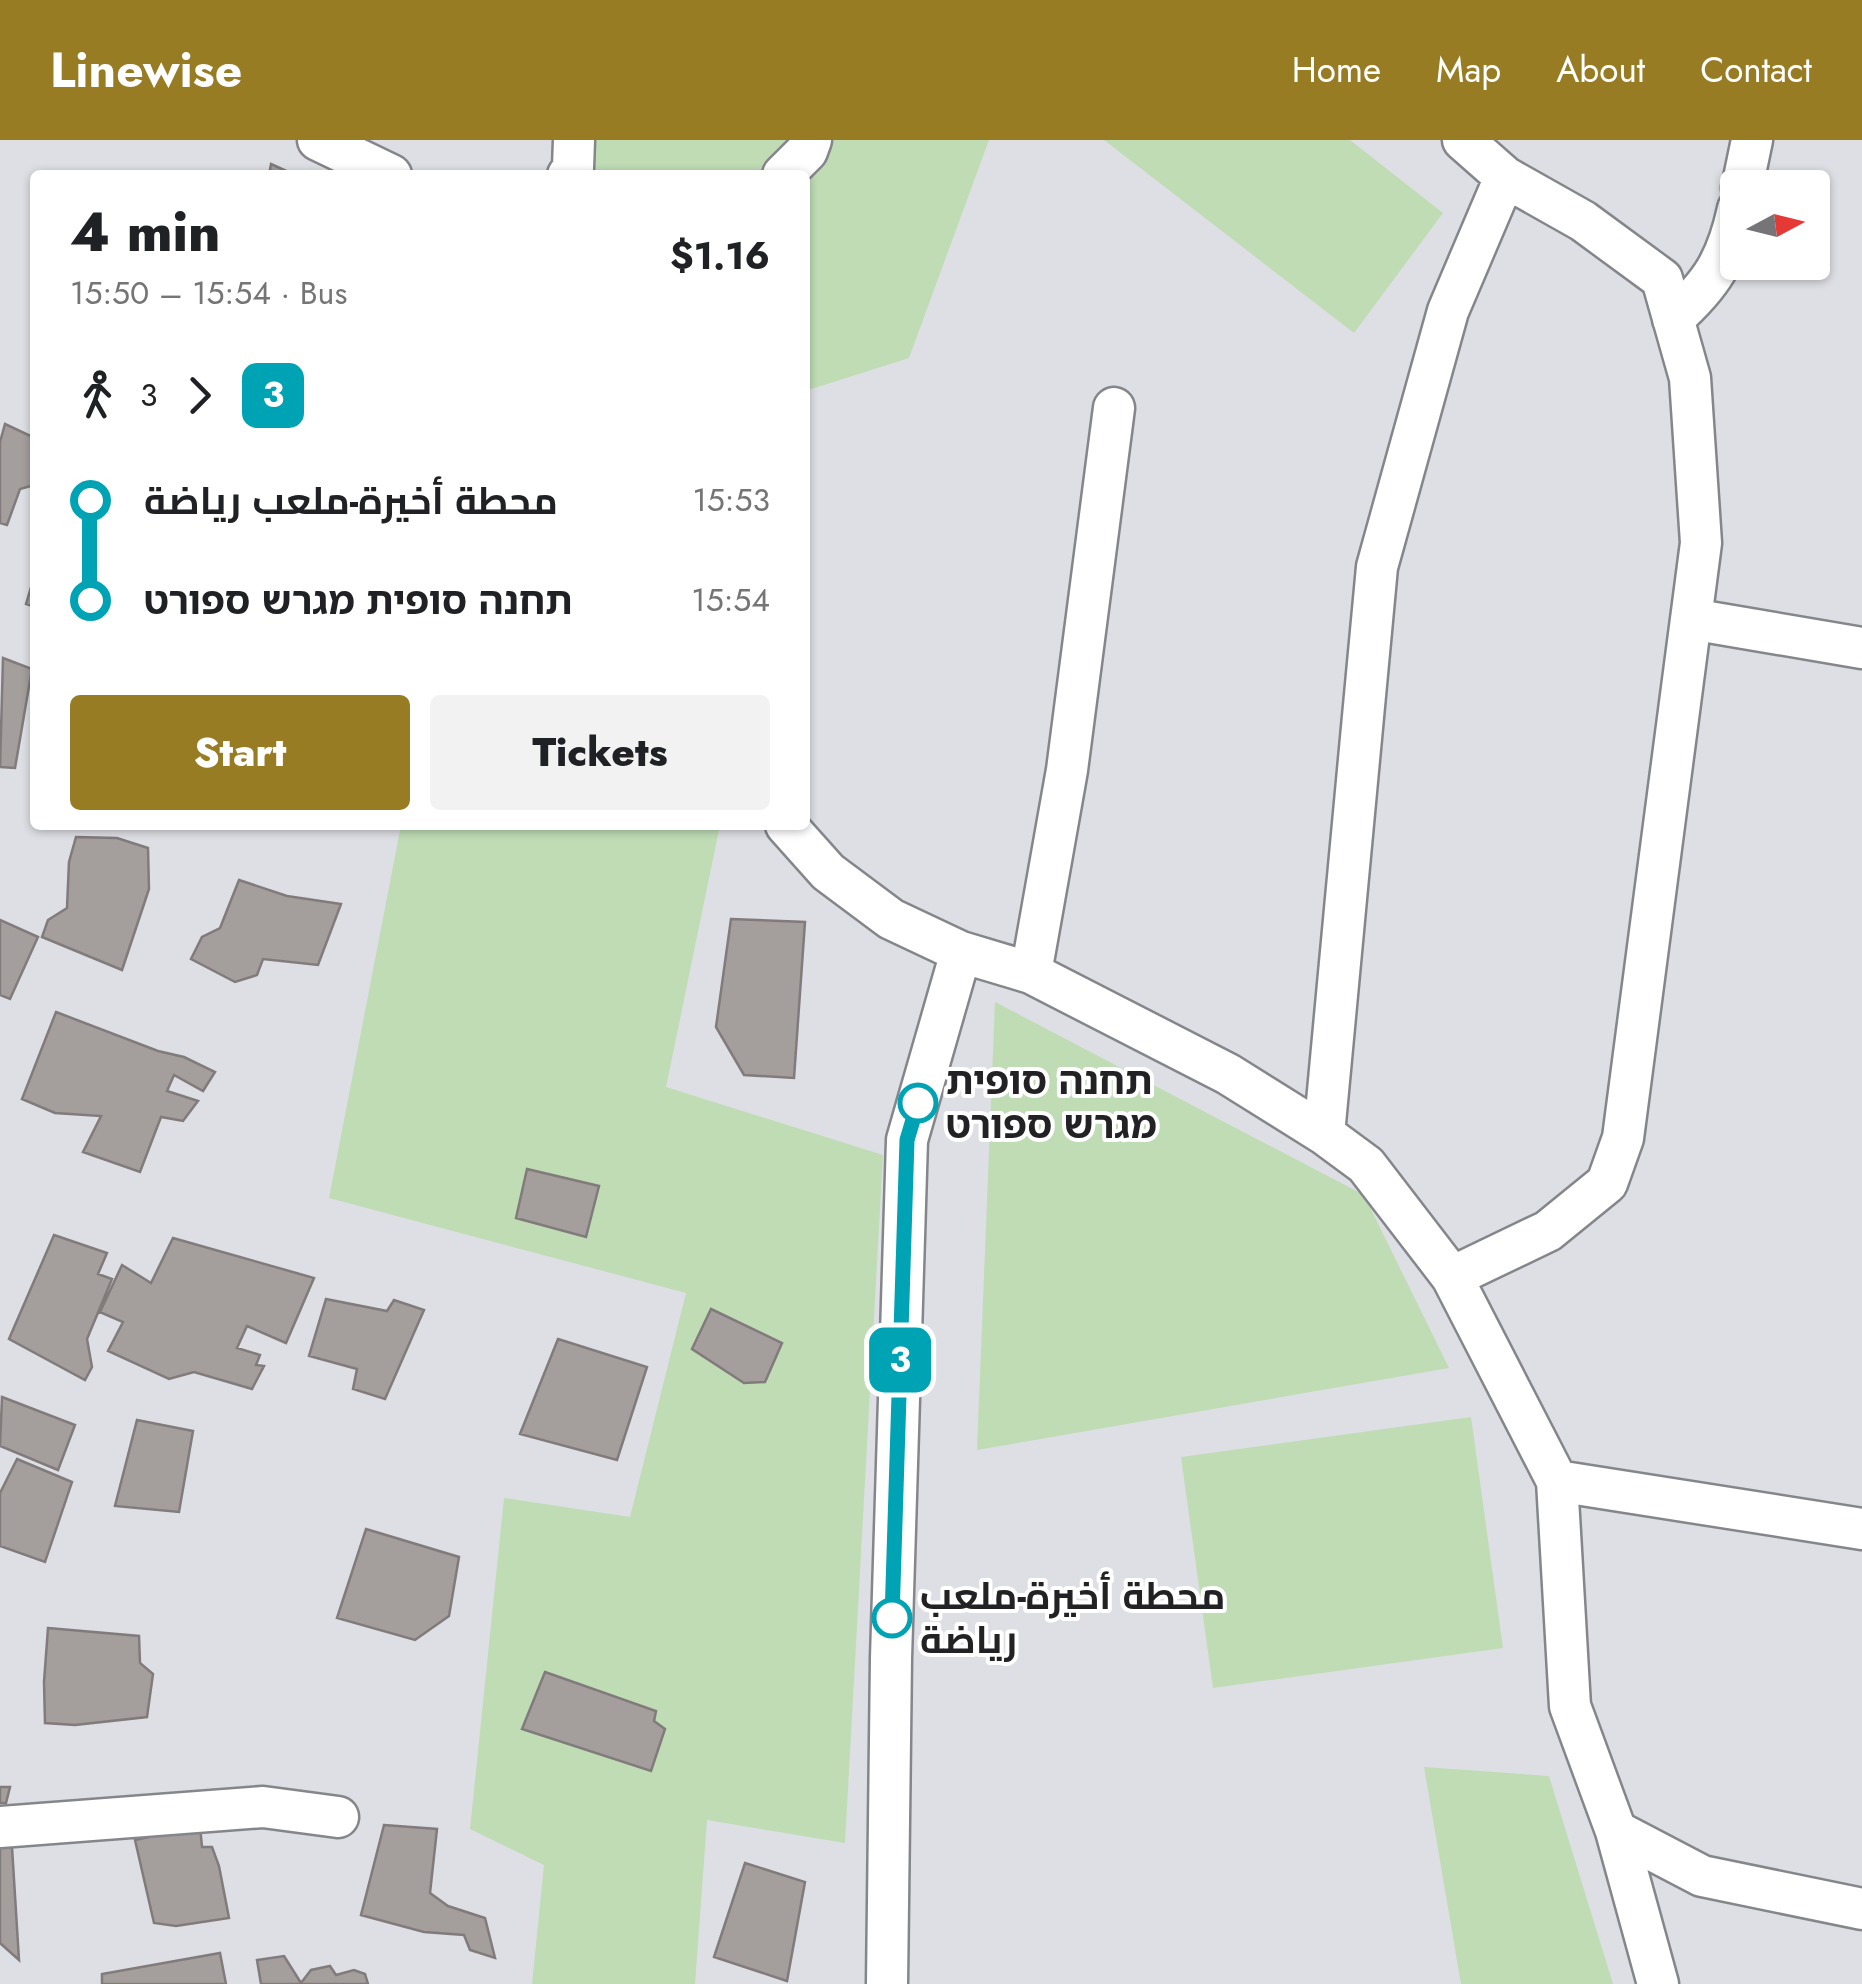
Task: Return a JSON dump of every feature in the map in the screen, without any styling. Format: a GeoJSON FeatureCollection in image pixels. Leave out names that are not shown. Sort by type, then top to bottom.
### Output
{"type":"FeatureCollection","features":[{"type":"Feature","properties":{"kind":"street"},"geometry":{"type":"LineString","coordinates":[[318,140],[381,170]]}},
{"type":"Feature","properties":{"kind":"street"},"geometry":{"type":"LineString","coordinates":[[571,170],[574,140]]}},
{"type":"Feature","properties":{"kind":"street"},"geometry":{"type":"LineString","coordinates":[[789,170],[811,140]]}},
{"type":"Feature","properties":{"kind":"street"},"geometry":{"type":"LineString","coordinates":[[1452,1276],[1548,1231],[1607,1183],[1623,1138],[1701,543],[1690,378],[1662,279],[1583,221],[1505,177],[1463,140]]}},
{"type":"Feature","properties":{"kind":"street"},"geometry":{"type":"LineString","coordinates":[[1746,170],[1752,140]]}},
{"type":"Feature","properties":{"kind":"street"},"geometry":{"type":"LineString","coordinates":[[1324,1134],[1377,568],[1448,311],[1505,177]]}},
{"type":"Feature","properties":{"kind":"street"},"geometry":{"type":"LineString","coordinates":[[1673,319],[1706,289],[1720,262]]}},
{"type":"Feature","properties":{"kind":"street"},"geometry":{"type":"LineString","coordinates":[[1031,973],[1067,770],[1114,408]]}},
{"type":"Feature","properties":{"kind":"street"},"geometry":{"type":"LineString","coordinates":[[1691,619],[1862,648]]}},
{"type":"Feature","properties":{"kind":"street"},"geometry":{"type":"LineString","coordinates":[[790,830],[828,872],[891,918],[961,952],[1031,973],[1228,1074],[1324,1134],[1366,1166],[1452,1276],[1557,1481],[1570,1706],[1616,1830],[1658,1984]]}},
{"type":"Feature","properties":{"kind":"street"},"geometry":{"type":"LineString","coordinates":[[887,1984],[891,1658],[907,1140],[961,952]]}},
{"type":"Feature","properties":{"kind":"street"},"geometry":{"type":"LineString","coordinates":[[1557,1481],[1862,1529]]}},
{"type":"Feature","properties":{"kind":"street"},"geometry":{"type":"LineString","coordinates":[[0,1827],[264,1807],[338,1816]]}},
{"type":"Feature","properties":{"kind":"street"},"geometry":{"type":"LineString","coordinates":[[1616,1830],[1702,1876],[1862,1909]]}},
{"type":"Feature","properties":{"kind":"green space"},"geometry":{"type":"Polygon","coordinates":[[[583,140],[989,140],[909,358],[810,389],[810,170],[586,170],[583,140]]]}},
{"type":"Feature","properties":{"kind":"green space"},"geometry":{"type":"Polygon","coordinates":[[[1104,140],[1350,140],[1443,213],[1354,333],[1104,140]]]}},
{"type":"Feature","properties":{"kind":"green space"},"geometry":{"type":"Polygon","coordinates":[[[400,830],[719,830],[666,1087],[883,1155],[845,1843],[707,1820],[695,1984],[532,1984],[544,1865],[470,1829],[504,1498],[630,1517],[686,1293],[329,1198],[400,830]]]}},
{"type":"Feature","properties":{"kind":"green space"},"geometry":{"type":"Polygon","coordinates":[[[995,1002],[1364,1195],[1449,1368],[977,1450],[995,1002]]]}},
{"type":"Feature","properties":{"kind":"green space"},"geometry":{"type":"Polygon","coordinates":[[[1471,1417],[1503,1648],[1213,1688],[1181,1457],[1471,1417]]]}},
{"type":"Feature","properties":{"kind":"green space"},"geometry":{"type":"Polygon","coordinates":[[[1424,1767],[1549,1776],[1613,1984],[1461,1984],[1424,1767]]]}},
{"type":"Feature","properties":{"kind":"building"},"geometry":{"type":"Polygon","coordinates":[[[5,424],[30,436],[30,486],[20,489],[7,525],[0,523],[0,442],[5,424]]]}},
{"type":"Feature","properties":{"kind":"building"},"geometry":{"type":"Polygon","coordinates":[[[3,658],[30,668],[30,681],[15,768],[0,767],[3,658]]]}},
{"type":"Feature","properties":{"kind":"building"},"geometry":{"type":"Polygon","coordinates":[[[76,837],[117,838],[148,848],[149,889],[122,970],[42,937],[48,920],[67,908],[69,862],[76,837]]]}},
{"type":"Feature","properties":{"kind":"building"},"geometry":{"type":"Polygon","coordinates":[[[239,880],[287,896],[341,904],[318,965],[263,959],[257,975],[235,982],[191,959],[202,937],[220,928],[239,880]]]}},
{"type":"Feature","properties":{"kind":"building"},"geometry":{"type":"Polygon","coordinates":[[[731,919],[805,922],[794,1078],[744,1075],[716,1027],[731,919]]]}},
{"type":"Feature","properties":{"kind":"building"},"geometry":{"type":"Polygon","coordinates":[[[0,920],[38,937],[10,999],[0,995],[0,920]]]}},
{"type":"Feature","properties":{"kind":"building"},"geometry":{"type":"Polygon","coordinates":[[[56,1012],[184,1057],[215,1072],[203,1091],[174,1075],[167,1091],[198,1101],[183,1121],[161,1117],[140,1172],[83,1152],[101,1116],[55,1113],[22,1099],[56,1012]]]}},
{"type":"Feature","properties":{"kind":"building"},"geometry":{"type":"Polygon","coordinates":[[[527,1169],[599,1186],[586,1237],[516,1218],[527,1169]]]}},
{"type":"Feature","properties":{"kind":"building"},"geometry":{"type":"Polygon","coordinates":[[[54,1235],[107,1253],[98,1274],[112,1279],[87,1339],[92,1367],[85,1380],[9,1339],[54,1235]]]}},
{"type":"Feature","properties":{"kind":"building"},"geometry":{"type":"Polygon","coordinates":[[[173,1238],[314,1278],[286,1343],[247,1326],[237,1348],[260,1355],[256,1365],[264,1366],[252,1389],[194,1372],[169,1379],[108,1351],[123,1322],[100,1312],[122,1265],[151,1283],[173,1238]]]}},
{"type":"Feature","properties":{"kind":"building"},"geometry":{"type":"Polygon","coordinates":[[[326,1299],[387,1311],[394,1300],[424,1310],[385,1399],[353,1389],[357,1369],[309,1356],[326,1299]]]}},
{"type":"Feature","properties":{"kind":"building"},"geometry":{"type":"Polygon","coordinates":[[[711,1309],[782,1343],[765,1382],[744,1383],[692,1349],[711,1309]]]}},
{"type":"Feature","properties":{"kind":"building"},"geometry":{"type":"Polygon","coordinates":[[[558,1339],[647,1367],[617,1460],[520,1434],[558,1339]]]}},
{"type":"Feature","properties":{"kind":"building"},"geometry":{"type":"Polygon","coordinates":[[[2,1397],[75,1425],[58,1470],[0,1446],[2,1397]]]}},
{"type":"Feature","properties":{"kind":"building"},"geometry":{"type":"Polygon","coordinates":[[[137,1420],[193,1431],[179,1512],[115,1506],[137,1420]]]}},
{"type":"Feature","properties":{"kind":"building"},"geometry":{"type":"Polygon","coordinates":[[[17,1459],[72,1482],[45,1562],[0,1546],[0,1493],[17,1459]]]}},
{"type":"Feature","properties":{"kind":"building"},"geometry":{"type":"Polygon","coordinates":[[[366,1529],[459,1557],[449,1616],[415,1640],[337,1618],[366,1529]]]}},
{"type":"Feature","properties":{"kind":"building"},"geometry":{"type":"Polygon","coordinates":[[[48,1628],[139,1636],[140,1663],[153,1674],[147,1717],[75,1725],[45,1723],[48,1628]]]}},
{"type":"Feature","properties":{"kind":"building"},"geometry":{"type":"Polygon","coordinates":[[[545,1672],[656,1711],[654,1721],[665,1729],[651,1771],[522,1729],[545,1672]]]}},
{"type":"Feature","properties":{"kind":"building"},"geometry":{"type":"Polygon","coordinates":[[[0,1787],[10,1787],[6,1803],[0,1803],[0,1787]]]}},
{"type":"Feature","properties":{"kind":"building"},"geometry":{"type":"Polygon","coordinates":[[[384,1825],[437,1829],[430,1893],[448,1906],[485,1918],[495,1958],[470,1950],[464,1935],[424,1932],[361,1915],[384,1825]]]}},
{"type":"Feature","properties":{"kind":"building"},"geometry":{"type":"Polygon","coordinates":[[[200,1826],[202,1847],[212,1847],[219,1866],[229,1918],[176,1926],[154,1923],[135,1840],[200,1826]]]}},
{"type":"Feature","properties":{"kind":"building"},"geometry":{"type":"Polygon","coordinates":[[[12,1847],[19,1960],[0,1943],[0,1848],[12,1847]]]}},
{"type":"Feature","properties":{"kind":"building"},"geometry":{"type":"Polygon","coordinates":[[[745,1863],[805,1882],[787,1981],[714,1957],[745,1863]]]}},
{"type":"Feature","properties":{"kind":"building"},"geometry":{"type":"Polygon","coordinates":[[[220,1953],[226,1984],[102,1984],[102,1974],[220,1953]]]}},
{"type":"Feature","properties":{"kind":"building"},"geometry":{"type":"Polygon","coordinates":[[[284,1956],[301,1983],[311,1970],[330,1966],[336,1975],[354,1970],[365,1974],[368,1984],[261,1984],[257,1960],[284,1956]]]}},
{"type":"Feature","properties":{"kind":"bus line","name":"3"},"geometry":{"type":"LineString","coordinates":[[892,1618],[907,1140],[918,1103]]}},
{"type":"Feature","properties":{"kind":"place","name":"תחנה סופית מגרש ספורט"},"geometry":{"type":"Point","coordinates":[918,1103]}},
{"type":"Feature","properties":{"kind":"place","name":"محطة أخيرة-ملعب رياضة"},"geometry":{"type":"Point","coordinates":[892,1618]}}]}
